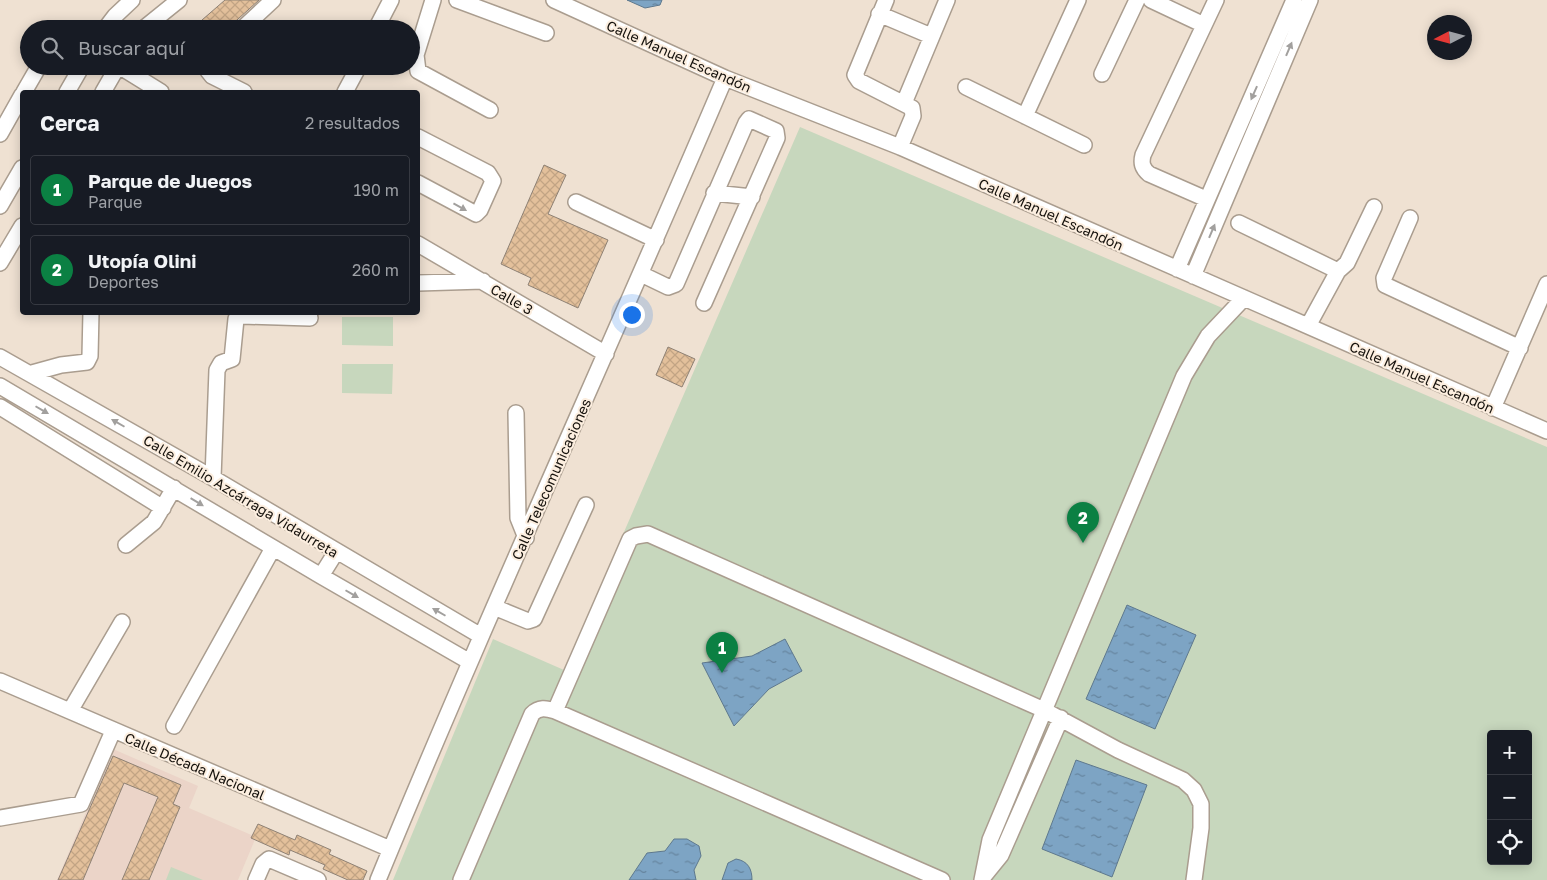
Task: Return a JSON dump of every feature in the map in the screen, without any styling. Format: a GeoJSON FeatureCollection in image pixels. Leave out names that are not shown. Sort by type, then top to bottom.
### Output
{"type":"FeatureCollection","features":[{"type":"Feature","properties":{"kind":"street"},"geometry":{"type":"LineString","coordinates":[[112,20],[132,0]]}},
{"type":"Feature","properties":{"kind":"street"},"geometry":{"type":"LineString","coordinates":[[154,20],[179,0]]}},
{"type":"Feature","properties":{"kind":"street"},"geometry":{"type":"LineString","coordinates":[[252,20],[273,0]]}},
{"type":"Feature","properties":{"kind":"street"},"geometry":{"type":"LineString","coordinates":[[380,20],[390,0]]}},
{"type":"Feature","properties":{"kind":"street"},"geometry":{"type":"LineString","coordinates":[[420,42],[433,0]]}},
{"type":"Feature","properties":{"kind":"street"},"geometry":{"type":"LineString","coordinates":[[457,0],[546,33]]}},
{"type":"Feature","properties":{"kind":"street","name":"Calle Manuel Escandón"},"geometry":{"type":"LineString","coordinates":[[554,0],[725,78],[900,147],[1547,431]]}},
{"type":"Feature","properties":{"kind":"street"},"geometry":{"type":"LineString","coordinates":[[886,0],[855,75],[859,81],[912,108],[914,112],[900,147]]}},
{"type":"Feature","properties":{"kind":"street"},"geometry":{"type":"LineString","coordinates":[[904,103],[947,0]]}},
{"type":"Feature","properties":{"kind":"street"},"geometry":{"type":"LineString","coordinates":[[1024,116],[1078,0]]}},
{"type":"Feature","properties":{"kind":"street"},"geometry":{"type":"LineString","coordinates":[[1102,74],[1137,0]]}},
{"type":"Feature","properties":{"kind":"street"},"geometry":{"type":"LineString","coordinates":[[1151,0],[1204,25]]}},
{"type":"Feature","properties":{"kind":"street"},"geometry":{"type":"LineString","coordinates":[[1206,199],[1149,174],[1142,167],[1142,155],[1216,0]]}},
{"type":"Feature","properties":{"kind":"street"},"geometry":{"type":"LineString","coordinates":[[1193,276],[1271,72],[1294,0]]}},
{"type":"Feature","properties":{"kind":"street"},"geometry":{"type":"LineString","coordinates":[[1177,269],[1206,199],[1310,0]]}},
{"type":"Feature","properties":{"kind":"street"},"geometry":{"type":"LineString","coordinates":[[879,14],[931,36]]}},
{"type":"Feature","properties":{"kind":"street"},"geometry":{"type":"LineString","coordinates":[[420,72],[490,110]]}},
{"type":"Feature","properties":{"kind":"street"},"geometry":{"type":"LineString","coordinates":[[25,90],[34,75]]}},
{"type":"Feature","properties":{"kind":"street"},"geometry":{"type":"LineString","coordinates":[[68,90],[77,75]]}},
{"type":"Feature","properties":{"kind":"street"},"geometry":{"type":"LineString","coordinates":[[104,90],[113,75]]}},
{"type":"Feature","properties":{"kind":"street"},"geometry":{"type":"LineString","coordinates":[[134,75],[158,90]]}},
{"type":"Feature","properties":{"kind":"street"},"geometry":{"type":"LineString","coordinates":[[211,75],[240,90]]}},
{"type":"Feature","properties":{"kind":"street"},"geometry":{"type":"LineString","coordinates":[[346,90],[354,75]]}},
{"type":"Feature","properties":{"kind":"street","name":"Calle Telecomunicaciones"},"geometry":{"type":"LineString","coordinates":[[378,880],[470,662],[526,538],[725,78]]}},
{"type":"Feature","properties":{"kind":"street"},"geometry":{"type":"LineString","coordinates":[[966,88],[1084,145]]}},
{"type":"Feature","properties":{"kind":"street"},"geometry":{"type":"LineString","coordinates":[[0,134],[20,99]]}},
{"type":"Feature","properties":{"kind":"street"},"geometry":{"type":"LineString","coordinates":[[641,274],[668,287],[676,284],[746,123],[752,119],[774,130],[777,136],[752,197],[704,303]]}},
{"type":"Feature","properties":{"kind":"street"},"geometry":{"type":"LineString","coordinates":[[420,138],[488,173],[492,178],[493,184],[480,210],[476,214],[420,184]]}},
{"type":"Feature","properties":{"kind":"street"},"geometry":{"type":"LineString","coordinates":[[0,206],[20,171]]}},
{"type":"Feature","properties":{"kind":"street"},"geometry":{"type":"LineString","coordinates":[[714,194],[752,197]]}},
{"type":"Feature","properties":{"kind":"street"},"geometry":{"type":"LineString","coordinates":[[576,202],[656,240]]}},
{"type":"Feature","properties":{"kind":"street"},"geometry":{"type":"LineString","coordinates":[[1308,326],[1338,270],[1347,263],[1374,207]]}},
{"type":"Feature","properties":{"kind":"street"},"geometry":{"type":"LineString","coordinates":[[1410,218],[1384,278],[1385,285],[1520,348]]}},
{"type":"Feature","properties":{"kind":"street"},"geometry":{"type":"LineString","coordinates":[[1239,223],[1338,270]]}},
{"type":"Feature","properties":{"kind":"street"},"geometry":{"type":"LineString","coordinates":[[0,263],[20,229]]}},
{"type":"Feature","properties":{"kind":"street","name":"Calle 3"},"geometry":{"type":"LineString","coordinates":[[420,245],[606,354]]}},
{"type":"Feature","properties":{"kind":"street"},"geometry":{"type":"LineString","coordinates":[[420,283],[483,281]]}},
{"type":"Feature","properties":{"kind":"street"},"geometry":{"type":"LineString","coordinates":[[1493,408],[1547,284]]}},
{"type":"Feature","properties":{"kind":"street"},"geometry":{"type":"LineString","coordinates":[[982,879],[990,840],[1184,376],[1208,336],[1244,298]]}},
{"type":"Feature","properties":{"kind":"street"},"geometry":{"type":"LineString","coordinates":[[32,374],[61,365],[87,362],[90,356],[91,315]]}},
{"type":"Feature","properties":{"kind":"street"},"geometry":{"type":"LineString","coordinates":[[212,478],[217,370],[221,363],[232,359],[236,319],[242,316],[310,318]]}},
{"type":"Feature","properties":{"kind":"street","name":"Calle Emilio Azcárraga Vidaurreta"},"geometry":{"type":"LineString","coordinates":[[0,356],[482,636]]}},
{"type":"Feature","properties":{"kind":"street","name":"Calle Emilio Azcárraga Vidaurreta"},"geometry":{"type":"LineString","coordinates":[[0,386],[470,662]]}},
{"type":"Feature","properties":{"kind":"street"},"geometry":{"type":"LineString","coordinates":[[0,407],[163,508]]}},
{"type":"Feature","properties":{"kind":"street"},"geometry":{"type":"LineString","coordinates":[[516,413],[518,518],[526,538]]}},
{"type":"Feature","properties":{"kind":"street"},"geometry":{"type":"LineString","coordinates":[[63,422],[63,447]]}},
{"type":"Feature","properties":{"kind":"street"},"geometry":{"type":"LineString","coordinates":[[147,471],[160,448]]}},
{"type":"Feature","properties":{"kind":"street"},"geometry":{"type":"LineString","coordinates":[[126,545],[154,522],[174,488]]}},
{"type":"Feature","properties":{"kind":"street"},"geometry":{"type":"LineString","coordinates":[[494,607],[528,621],[534,619],[586,505]]}},
{"type":"Feature","properties":{"kind":"street"},"geometry":{"type":"LineString","coordinates":[[555,711],[630,540],[643,534],[653,536],[1044,710],[1118,750],[1183,780],[1194,790],[1201,804],[1201,828],[1194,880]]}},
{"type":"Feature","properties":{"kind":"street"},"geometry":{"type":"LineString","coordinates":[[174,726],[273,548]]}},
{"type":"Feature","properties":{"kind":"street"},"geometry":{"type":"LineString","coordinates":[[321,576],[336,552]]}},
{"type":"Feature","properties":{"kind":"street"},"geometry":{"type":"LineString","coordinates":[[70,711],[122,622]]}},
{"type":"Feature","properties":{"kind":"street","name":"Calle Década Nacional"},"geometry":{"type":"LineString","coordinates":[[0,681],[390,849]]}},
{"type":"Feature","properties":{"kind":"street"},"geometry":{"type":"LineString","coordinates":[[461,880],[532,714],[537,709],[555,711],[942,880]]}},
{"type":"Feature","properties":{"kind":"street"},"geometry":{"type":"LineString","coordinates":[[982,879],[1001,855],[1061,718]]}},
{"type":"Feature","properties":{"kind":"street"},"geometry":{"type":"LineString","coordinates":[[0,818],[81,804],[113,730]]}},
{"type":"Feature","properties":{"kind":"street"},"geometry":{"type":"LineString","coordinates":[[256,880],[263,864],[269,859],[318,880]]}},
{"type":"Feature","properties":{"kind":"shaded area"},"geometry":{"type":"Polygon","coordinates":[[[113,749],[198,786],[189,808],[256,837],[238,880],[57,880],[113,749]]]}},
{"type":"Feature","properties":{"kind":"green space"},"geometry":{"type":"Polygon","coordinates":[[[800,127],[1547,447],[1547,880],[393,880],[493,639],[564,670],[800,127]]]}},
{"type":"Feature","properties":{"kind":"green space"},"geometry":{"type":"Polygon","coordinates":[[[342,317],[393,317],[393,346],[342,345],[342,317]]]}},
{"type":"Feature","properties":{"kind":"green space"},"geometry":{"type":"Polygon","coordinates":[[[342,364],[393,364],[392,394],[342,393],[342,364]]]}},
{"type":"Feature","properties":{"kind":"green space"},"geometry":{"type":"Polygon","coordinates":[[[171,867],[203,880],[166,880],[171,867]]]}},
{"type":"Feature","properties":{"kind":"water"},"geometry":{"type":"Polygon","coordinates":[[[627,0],[662,0],[660,5],[645,8],[627,0]]]}},
{"type":"Feature","properties":{"kind":"water"},"geometry":{"type":"Polygon","coordinates":[[[1127,605],[1196,635],[1155,729],[1086,699],[1127,605]]]}},
{"type":"Feature","properties":{"kind":"water"},"geometry":{"type":"Polygon","coordinates":[[[785,639],[802,671],[769,689],[734,726],[702,663],[752,656],[785,639]]]}},
{"type":"Feature","properties":{"kind":"water"},"geometry":{"type":"Polygon","coordinates":[[[1076,760],[1147,785],[1112,877],[1042,849],[1076,760]]]}},
{"type":"Feature","properties":{"kind":"water"},"geometry":{"type":"Polygon","coordinates":[[[674,839],[687,839],[699,846],[701,856],[694,870],[696,880],[629,880],[647,853],[665,851],[674,839]]]}},
{"type":"Feature","properties":{"kind":"water"},"geometry":{"type":"Polygon","coordinates":[[[736,859],[749,866],[752,880],[722,880],[728,863],[736,859]]]}},
{"type":"Feature","properties":{"kind":"building"},"geometry":{"type":"Polygon","coordinates":[[[225,0],[259,0],[237,20],[202,20],[225,0]]]}},
{"type":"Feature","properties":{"kind":"building"},"geometry":{"type":"Polygon","coordinates":[[[544,165],[566,175],[548,214],[608,240],[578,308],[528,285],[531,278],[501,264],[544,165]]]}},
{"type":"Feature","properties":{"kind":"building"},"geometry":{"type":"Polygon","coordinates":[[[668,347],[695,359],[682,387],[656,375],[668,347]]]}},
{"type":"Feature","properties":{"kind":"building"},"geometry":{"type":"Polygon","coordinates":[[[113,756],[181,785],[173,804],[180,807],[149,880],[122,880],[158,797],[124,783],[83,880],[58,880],[113,756]]]}},
{"type":"Feature","properties":{"kind":"building"},"geometry":{"type":"Polygon","coordinates":[[[258,824],[295,840],[297,835],[331,850],[329,854],[367,871],[363,880],[348,880],[323,869],[325,865],[290,850],[289,855],[251,838],[258,824]]]}},
{"type":"Feature","properties":{"kind":"place","name":"Utopía Olini"},"geometry":{"type":"Point","coordinates":[1083,543]}},
{"type":"Feature","properties":{"kind":"place","name":"Parque de Juegos"},"geometry":{"type":"Point","coordinates":[722,673]}}]}
